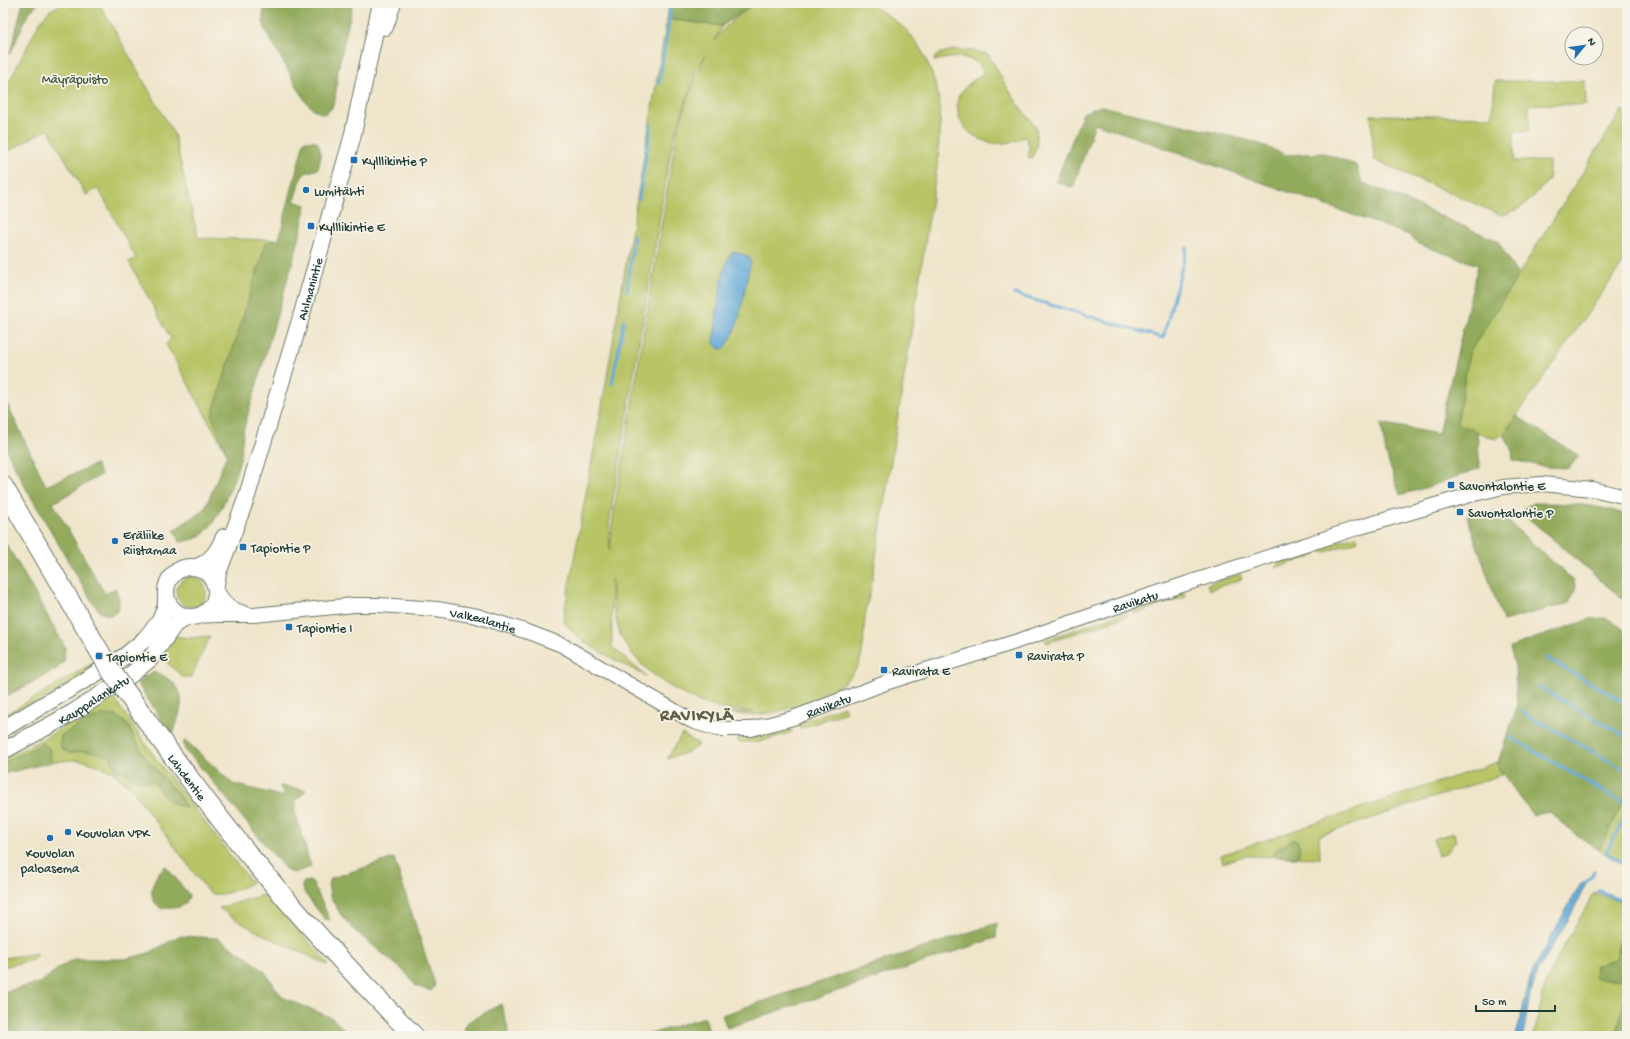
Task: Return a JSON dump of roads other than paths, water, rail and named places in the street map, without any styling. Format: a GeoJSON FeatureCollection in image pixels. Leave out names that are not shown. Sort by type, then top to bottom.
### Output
{"type":"FeatureCollection","features":[{"type":"Feature","properties":{"kind":"highway","name":"Lahdentie"},"geometry":{"type":"LineString","coordinates":[[3,486],[112,671],[147,721],[262,872],[365,986],[414,1036]]}},
{"type":"Feature","properties":{"kind":"main road","name":"Ahlmanintie"},"geometry":{"type":"LineString","coordinates":[[216,587],[218,573],[232,540],[251,482],[301,317],[352,138],[381,3]]}},
{"type":"Feature","properties":{"kind":"main road","name":"Ahlmanintie"},"geometry":{"type":"LineString","coordinates":[[362,93],[393,3]]}},
{"type":"Feature","properties":{"kind":"main road","name":"Ahlmanintie"},"geometry":{"type":"LineString","coordinates":[[196,567],[207,563],[218,550],[251,482]]}},
{"type":"Feature","properties":{"kind":"main road"},"geometry":{"type":"LineString","coordinates":[[186,567],[196,567],[205,571],[216,587],[215,601],[212,608],[194,617],[178,614],[173,610],[166,597],[166,588],[169,580],[174,573],[186,567]]}},
{"type":"Feature","properties":{"kind":"main road","name":"Kauppalankatu"},"geometry":{"type":"LineString","coordinates":[[3,729],[124,656],[144,640],[160,621],[166,605],[166,597]]}},
{"type":"Feature","properties":{"kind":"main road","name":"Kauppalankatu"},"geometry":{"type":"LineString","coordinates":[[3,751],[72,713],[128,677],[150,659],[176,624],[194,617]]}},
{"type":"Feature","properties":{"kind":"street","name":"Ravikatu"},"geometry":{"type":"LineString","coordinates":[[684,717],[717,729],[737,730],[764,727],[793,718],[888,682],[1016,642],[1127,603],[1377,522],[1503,487],[1542,484],[1592,489],[1627,497]]}},
{"type":"Feature","properties":{"kind":"street","name":"Valkealantie"},"geometry":{"type":"LineString","coordinates":[[216,587],[223,601],[235,610],[249,614],[261,615]]}},
{"type":"Feature","properties":{"kind":"street","name":"Valkealantie"},"geometry":{"type":"LineString","coordinates":[[194,617],[210,615],[261,615],[348,606],[379,605],[437,609],[477,616],[528,632],[562,645],[580,654],[684,717]]}},
{"type":"Feature","properties":{"kind":"water"},"geometry":{"type":"Polygon","coordinates":[[[735,252],[748,256],[751,262],[736,328],[725,348],[719,349],[714,343],[719,295],[728,259],[732,253],[735,252]]]}},
{"type":"Feature","properties":{"kind":"water"},"geometry":{"type":"Polygon","coordinates":[[[1585,881],[1585,886],[1570,917],[1538,970],[1530,995],[1523,1036],[1516,1036],[1530,979],[1537,962],[1580,885],[1585,881]]]}},
{"type":"Feature","properties":{"kind":"waterway"},"geometry":{"type":"LineString","coordinates":[[659,84],[669,22],[670,3]]}},
{"type":"Feature","properties":{"kind":"waterway"},"geometry":{"type":"LineString","coordinates":[[639,199],[651,125]]}},
{"type":"Feature","properties":{"kind":"waterway"},"geometry":{"type":"LineString","coordinates":[[627,291],[634,236]]}},
{"type":"Feature","properties":{"kind":"waterway"},"geometry":{"type":"LineString","coordinates":[[1014,294],[1163,338],[1187,248]]}},
{"type":"Feature","properties":{"kind":"waterway"},"geometry":{"type":"LineString","coordinates":[[612,384],[624,320]]}},
{"type":"Feature","properties":{"kind":"waterway"},"geometry":{"type":"LineString","coordinates":[[1545,657],[1627,704]]}},
{"type":"Feature","properties":{"kind":"waterway"},"geometry":{"type":"LineString","coordinates":[[1537,686],[1627,737]]}},
{"type":"Feature","properties":{"kind":"waterway"},"geometry":{"type":"LineString","coordinates":[[1523,712],[1533,720],[1544,724],[1627,771]]}},
{"type":"Feature","properties":{"kind":"waterway"},"geometry":{"type":"LineString","coordinates":[[1510,737],[1627,805]]}},
{"type":"Feature","properties":{"kind":"waterway"},"geometry":{"type":"LineString","coordinates":[[1627,813],[1606,852],[1627,866]]}},
{"type":"Feature","properties":{"kind":"waterway"},"geometry":{"type":"LineString","coordinates":[[1583,885],[1591,877],[1594,871]]}},
{"type":"Feature","properties":{"kind":"waterway"},"geometry":{"type":"LineString","coordinates":[[1599,891],[1627,902]]}},
{"type":"Feature","properties":{"kind":"place","name":"Kylllikintie P"},"geometry":{"type":"Point","coordinates":[354,160]}},
{"type":"Feature","properties":{"kind":"place","name":"Lumitähti"},"geometry":{"type":"Point","coordinates":[306,190]}},
{"type":"Feature","properties":{"kind":"place","name":"Kylllikintie E"},"geometry":{"type":"Point","coordinates":[311,226]}},
{"type":"Feature","properties":{"kind":"place","name":"Savontalontie E"},"geometry":{"type":"Point","coordinates":[1451,485]}},
{"type":"Feature","properties":{"kind":"place","name":"Savontalontie P"},"geometry":{"type":"Point","coordinates":[1460,512]}},
{"type":"Feature","properties":{"kind":"place","name":"Eräliike Riistamaa"},"geometry":{"type":"Point","coordinates":[115,541]}},
{"type":"Feature","properties":{"kind":"place","name":"Tapiontie P"},"geometry":{"type":"Point","coordinates":[243,547]}},
{"type":"Feature","properties":{"kind":"place","name":"Tapiontie I"},"geometry":{"type":"Point","coordinates":[289,627]}},
{"type":"Feature","properties":{"kind":"place","name":"Ravirata P"},"geometry":{"type":"Point","coordinates":[1019,655]}},
{"type":"Feature","properties":{"kind":"place","name":"Tapiontie E"},"geometry":{"type":"Point","coordinates":[99,656]}},
{"type":"Feature","properties":{"kind":"place","name":"Ravirata E"},"geometry":{"type":"Point","coordinates":[884,670]}},
{"type":"Feature","properties":{"kind":"place","name":"Kouvolan VPK"},"geometry":{"type":"Point","coordinates":[68,832]}},
{"type":"Feature","properties":{"kind":"place","name":"Kouvolan paloasema"},"geometry":{"type":"Point","coordinates":[50,838]}},
{"type":"Feature","properties":{"kind":"district","name":"RAVIKYLÄ"},"geometry":{"type":"Point","coordinates":[697,714]}},
{"type":"Feature","properties":{"kind":"park label","name":"Mäyräpuisto"},"geometry":{"type":"Point","coordinates":[75,78]}}]}
